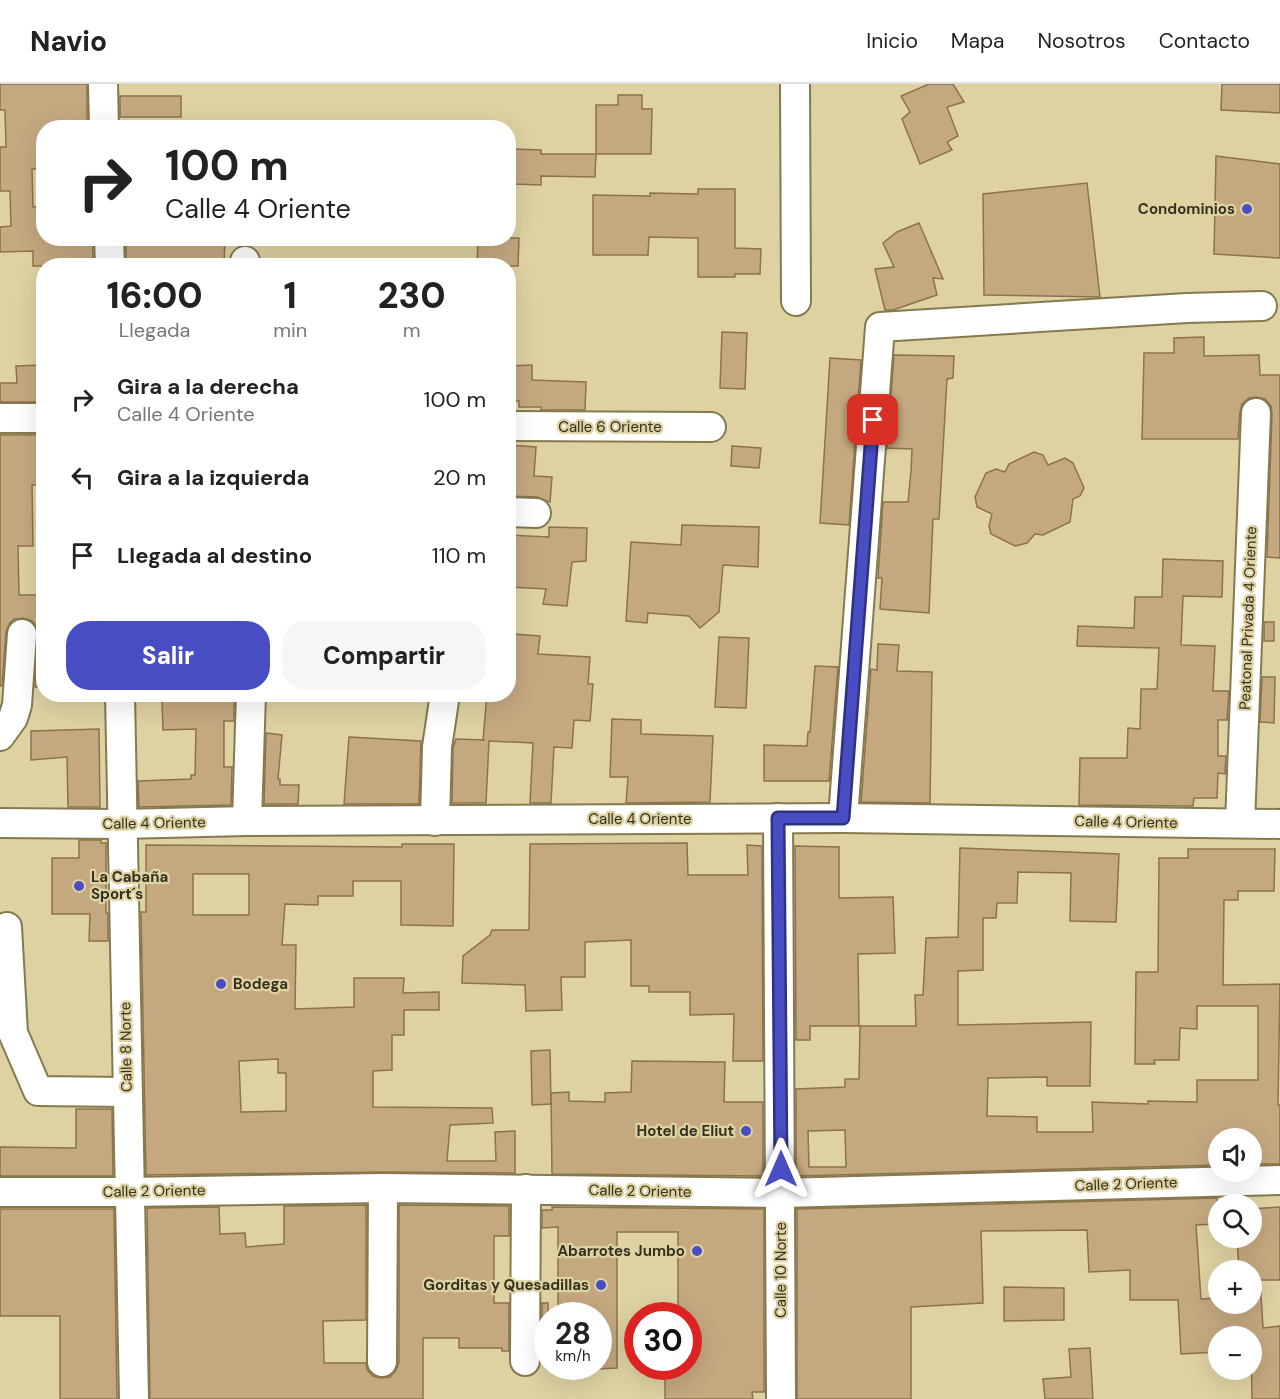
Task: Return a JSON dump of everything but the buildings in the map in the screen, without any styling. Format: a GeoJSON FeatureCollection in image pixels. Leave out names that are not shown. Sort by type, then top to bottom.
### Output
{"type":"FeatureCollection","features":[{"type":"Feature","properties":{"kind":"street"},"geometry":{"type":"LineString","coordinates":[[103,84],[105,120]]}},
{"type":"Feature","properties":{"kind":"street"},"geometry":{"type":"LineString","coordinates":[[795,84],[796,301]]}},
{"type":"Feature","properties":{"kind":"street"},"geometry":{"type":"LineString","coordinates":[[843,818],[880,327],[1187,308],[1262,306]]}},
{"type":"Feature","properties":{"kind":"street","name":"Peatonal Privada 4 Oriente"},"geometry":{"type":"LineString","coordinates":[[1240,823],[1256,413]]}},
{"type":"Feature","properties":{"kind":"street"},"geometry":{"type":"LineString","coordinates":[[0,418],[36,418]]}},
{"type":"Feature","properties":{"kind":"street","name":"Calle 6 Oriente"},"geometry":{"type":"LineString","coordinates":[[516,426],[711,427]]}},
{"type":"Feature","properties":{"kind":"street"},"geometry":{"type":"LineString","coordinates":[[516,512],[536,513]]}},
{"type":"Feature","properties":{"kind":"street"},"geometry":{"type":"LineString","coordinates":[[0,736],[13,718],[17,705],[22,633]]}},
{"type":"Feature","properties":{"kind":"street","name":"Calle 8 Norte"},"geometry":{"type":"LineString","coordinates":[[120,702],[134,1399]]}},
{"type":"Feature","properties":{"kind":"street"},"geometry":{"type":"LineString","coordinates":[[246,821],[251,702]]}},
{"type":"Feature","properties":{"kind":"street"},"geometry":{"type":"LineString","coordinates":[[435,821],[437,747],[444,702]]}},
{"type":"Feature","properties":{"kind":"street","name":"Calle 4 Oriente"},"geometry":{"type":"LineString","coordinates":[[0,823],[778,818],[1240,823],[1279,820]]}},
{"type":"Feature","properties":{"kind":"street","name":"Calle 10 Norte"},"geometry":{"type":"LineString","coordinates":[[778,818],[781,1399]]}},
{"type":"Feature","properties":{"kind":"street"},"geometry":{"type":"LineString","coordinates":[[7,927],[13,1033],[38,1091],[127,1092]]}},
{"type":"Feature","properties":{"kind":"street","name":"Calle 2 Oriente"},"geometry":{"type":"LineString","coordinates":[[0,1192],[383,1188],[781,1193],[1280,1180]]}},
{"type":"Feature","properties":{"kind":"street"},"geometry":{"type":"LineString","coordinates":[[382,1362],[383,1188]]}},
{"type":"Feature","properties":{"kind":"street"},"geometry":{"type":"LineString","coordinates":[[525,1360],[526,1189]]}},
{"type":"Feature","properties":{"kind":"place","name":"Condominios"},"geometry":{"type":"Point","coordinates":[1247,209]}},
{"type":"Feature","properties":{"kind":"place","name":"La Cabaña Sport´s"},"geometry":{"type":"Point","coordinates":[79,886]}},
{"type":"Feature","properties":{"kind":"place","name":"Bodega"},"geometry":{"type":"Point","coordinates":[221,984]}},
{"type":"Feature","properties":{"kind":"place","name":"Hotel de Eliut"},"geometry":{"type":"Point","coordinates":[746,1131]}},
{"type":"Feature","properties":{"kind":"place","name":"Abarrotes Jumbo"},"geometry":{"type":"Point","coordinates":[697,1251]}},
{"type":"Feature","properties":{"kind":"place","name":"Gorditas y Quesadillas"},"geometry":{"type":"Point","coordinates":[601,1285]}},
{"type":"Feature","properties":{"kind":"route"},"geometry":{"type":"LineString","coordinates":[[781,1169],[778,818],[843,818],[873,420]]}}]}
